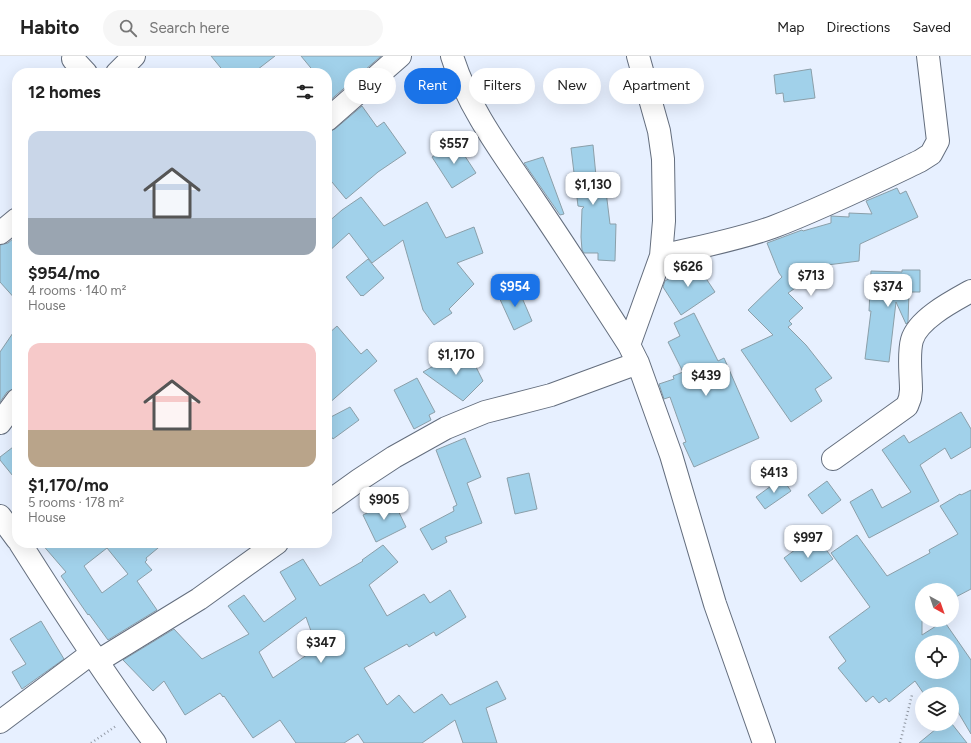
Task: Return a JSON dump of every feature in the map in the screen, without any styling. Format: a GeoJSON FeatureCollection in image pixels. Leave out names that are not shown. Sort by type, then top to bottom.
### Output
{"type":"FeatureCollection","features":[{"type":"Feature","properties":{"kind":"street"},"geometry":{"type":"LineString","coordinates":[[122,68],[134,56]]}},
{"type":"Feature","properties":{"kind":"street"},"geometry":{"type":"LineString","coordinates":[[332,116],[400,56]]}},
{"type":"Feature","properties":{"kind":"street"},"geometry":{"type":"LineString","coordinates":[[452,56],[462,82],[488,132],[558,236],[634,354],[671,455],[715,604],[764,743]]}},
{"type":"Feature","properties":{"kind":"street"},"geometry":{"type":"LineString","coordinates":[[332,499],[388,461],[446,428],[485,412],[551,395],[634,354],[661,256],[664,221],[663,160],[659,132],[638,56]]}},
{"type":"Feature","properties":{"kind":"street"},"geometry":{"type":"LineString","coordinates":[[661,256],[725,241],[772,227],[844,197],[932,154],[938,141],[937,122],[928,56]]}},
{"type":"Feature","properties":{"kind":"street"},"geometry":{"type":"LineString","coordinates":[[0,233],[12,223]]}},
{"type":"Feature","properties":{"kind":"street"},"geometry":{"type":"LineString","coordinates":[[833,460],[907,406],[911,390],[912,340],[916,330],[937,311],[971,291]]}},
{"type":"Feature","properties":{"kind":"street"},"geometry":{"type":"LineString","coordinates":[[0,423],[12,407]]}},
{"type":"Feature","properties":{"kind":"street"},"geometry":{"type":"LineString","coordinates":[[0,516],[12,532]]}},
{"type":"Feature","properties":{"kind":"street"},"geometry":{"type":"LineString","coordinates":[[23,548],[133,714],[155,743]]}},
{"type":"Feature","properties":{"kind":"street"},"geometry":{"type":"LineString","coordinates":[[0,722],[95,657],[199,598],[270,548]]}},
{"type":"Feature","properties":{"kind":"path"},"geometry":{"type":"LineString","coordinates":[[900,743],[912,695]]}},
{"type":"Feature","properties":{"kind":"path"},"geometry":{"type":"LineString","coordinates":[[91,743],[133,714]]}},
{"type":"Feature","properties":{"kind":"building"},"geometry":{"type":"Polygon","coordinates":[[[211,56],[275,56],[259,68],[221,68],[211,56]]]}},
{"type":"Feature","properties":{"kind":"building"},"geometry":{"type":"Polygon","coordinates":[[[301,56],[381,56],[367,68],[344,68],[344,88],[332,99],[332,68],[311,68],[301,56]]]}},
{"type":"Feature","properties":{"kind":"building"},"geometry":{"type":"Polygon","coordinates":[[[811,69],[815,98],[784,102],[783,93],[776,94],[774,75],[811,69]]]}},
{"type":"Feature","properties":{"kind":"building"},"geometry":{"type":"Polygon","coordinates":[[[362,106],[377,127],[384,122],[406,153],[378,172],[346,199],[332,182],[332,130],[362,106]]]}},
{"type":"Feature","properties":{"kind":"building"},"geometry":{"type":"Polygon","coordinates":[[[455,141],[476,173],[452,188],[432,157],[455,141]]]}},
{"type":"Feature","properties":{"kind":"building"},"geometry":{"type":"Polygon","coordinates":[[[593,145],[596,176],[604,175],[610,224],[616,224],[615,261],[598,260],[598,253],[584,253],[582,250],[582,209],[584,207],[578,206],[571,148],[593,145]]]}},
{"type":"Feature","properties":{"kind":"building"},"geometry":{"type":"Polygon","coordinates":[[[543,157],[564,214],[560,215],[524,163],[543,157]]]}},
{"type":"Feature","properties":{"kind":"building"},"geometry":{"type":"Polygon","coordinates":[[[897,188],[900,194],[906,191],[918,217],[860,244],[859,261],[803,268],[810,278],[788,293],[803,308],[789,321],[792,324],[788,327],[806,345],[832,378],[815,389],[822,401],[791,422],[741,350],[773,335],[748,310],[782,277],[767,243],[802,230],[803,231],[831,223],[831,216],[849,217],[849,213],[872,214],[866,201],[897,188]]]}},
{"type":"Feature","properties":{"kind":"building"},"geometry":{"type":"Polygon","coordinates":[[[361,197],[384,226],[427,202],[446,238],[474,227],[483,253],[457,263],[474,284],[449,309],[452,313],[434,325],[423,310],[403,240],[372,263],[349,233],[332,248],[332,219],[361,197]]]}},
{"type":"Feature","properties":{"kind":"building"},"geometry":{"type":"Polygon","coordinates":[[[12,240],[12,295],[0,282],[0,245],[8,243],[12,240]]]}},
{"type":"Feature","properties":{"kind":"building"},"geometry":{"type":"Polygon","coordinates":[[[368,259],[384,278],[363,296],[361,296],[346,277],[368,259]]]}},
{"type":"Feature","properties":{"kind":"building"},"geometry":{"type":"Polygon","coordinates":[[[695,262],[715,292],[681,315],[663,287],[665,281],[695,262]]]}},
{"type":"Feature","properties":{"kind":"building"},"geometry":{"type":"Polygon","coordinates":[[[902,270],[920,270],[920,292],[909,292],[908,322],[906,324],[896,302],[889,362],[865,359],[871,311],[869,311],[871,271],[902,272],[902,270]]]}},
{"type":"Feature","properties":{"kind":"building"},"geometry":{"type":"Polygon","coordinates":[[[517,286],[532,321],[514,330],[498,295],[517,286]]]}},
{"type":"Feature","properties":{"kind":"building"},"geometry":{"type":"Polygon","coordinates":[[[694,313],[718,361],[724,358],[759,438],[694,467],[683,443],[686,442],[670,397],[664,399],[659,384],[674,379],[673,376],[683,372],[668,342],[680,336],[674,323],[694,313]]]}},
{"type":"Feature","properties":{"kind":"building"},"geometry":{"type":"Polygon","coordinates":[[[337,326],[361,354],[367,349],[377,361],[332,401],[332,330],[337,326]]]}},
{"type":"Feature","properties":{"kind":"building"},"geometry":{"type":"Polygon","coordinates":[[[12,334],[12,390],[7,392],[0,402],[0,352],[12,334]]]}},
{"type":"Feature","properties":{"kind":"building"},"geometry":{"type":"Polygon","coordinates":[[[458,352],[462,361],[472,359],[483,381],[463,401],[423,372],[458,352]]]}},
{"type":"Feature","properties":{"kind":"building"},"geometry":{"type":"Polygon","coordinates":[[[417,378],[435,412],[429,415],[431,420],[414,429],[394,390],[417,378]]]}},
{"type":"Feature","properties":{"kind":"building"},"geometry":{"type":"Polygon","coordinates":[[[350,407],[359,420],[333,439],[332,416],[350,407]]]}},
{"type":"Feature","properties":{"kind":"building"},"geometry":{"type":"Polygon","coordinates":[[[961,412],[971,429],[971,447],[951,459],[945,448],[920,465],[939,501],[869,538],[850,502],[872,489],[882,508],[911,492],[882,450],[904,435],[909,443],[961,412]]]}},
{"type":"Feature","properties":{"kind":"building"},"geometry":{"type":"Polygon","coordinates":[[[465,438],[481,477],[467,483],[482,523],[445,537],[447,542],[432,550],[420,529],[454,511],[453,507],[457,505],[436,450],[465,438]]]}},
{"type":"Feature","properties":{"kind":"building"},"geometry":{"type":"Polygon","coordinates":[[[12,448],[12,475],[0,460],[0,457],[12,448]]]}},
{"type":"Feature","properties":{"kind":"building"},"geometry":{"type":"Polygon","coordinates":[[[529,473],[537,509],[515,514],[507,478],[529,473]]]}},
{"type":"Feature","properties":{"kind":"building"},"geometry":{"type":"Polygon","coordinates":[[[782,478],[791,491],[765,509],[756,497],[782,478]]]}},
{"type":"Feature","properties":{"kind":"building"},"geometry":{"type":"Polygon","coordinates":[[[827,481],[841,500],[822,514],[808,495],[827,481]]]}},
{"type":"Feature","properties":{"kind":"building"},"geometry":{"type":"Polygon","coordinates":[[[971,490],[971,589],[959,595],[959,583],[915,583],[915,627],[922,627],[922,635],[915,635],[915,679],[959,679],[959,643],[971,660],[971,734],[959,714],[959,687],[919,687],[915,681],[889,702],[886,698],[879,703],[873,696],[866,702],[838,668],[846,661],[829,637],[870,607],[831,553],[857,535],[887,576],[930,553],[929,550],[958,534],[940,506],[960,494],[961,495],[971,490]]]}},
{"type":"Feature","properties":{"kind":"building"},"geometry":{"type":"Polygon","coordinates":[[[393,500],[406,527],[376,542],[363,515],[393,500]]]}},
{"type":"Feature","properties":{"kind":"building"},"geometry":{"type":"Polygon","coordinates":[[[815,535],[833,559],[801,582],[784,558],[815,535]]]}},
{"type":"Feature","properties":{"kind":"building"},"geometry":{"type":"Polygon","coordinates":[[[383,545],[398,562],[369,585],[387,616],[424,594],[430,603],[450,590],[466,617],[436,636],[434,632],[409,647],[407,644],[364,668],[387,705],[399,695],[414,713],[442,694],[450,705],[497,681],[506,699],[486,708],[497,743],[463,743],[455,720],[422,743],[364,743],[358,734],[344,743],[296,743],[280,720],[253,738],[224,696],[223,697],[220,693],[185,715],[164,681],[153,691],[123,660],[174,629],[202,659],[249,634],[228,606],[244,595],[264,622],[296,599],[280,572],[303,559],[320,586],[363,561],[362,560],[383,545]],[[306,617],[259,652],[273,678],[317,648],[306,617]]]}},
{"type":"Feature","properties":{"kind":"building"},"geometry":{"type":"Polygon","coordinates":[[[45,548],[107,548],[158,548],[146,558],[147,560],[145,562],[152,570],[137,581],[157,610],[108,640],[89,614],[88,615],[61,576],[66,572],[45,548]],[[107,548],[84,566],[102,593],[128,574],[107,548]]]}},
{"type":"Feature","properties":{"kind":"building"},"geometry":{"type":"Polygon","coordinates":[[[41,621],[64,659],[22,689],[12,672],[26,664],[10,639],[41,621]]]}},
{"type":"Feature","properties":{"kind":"building"},"geometry":{"type":"Polygon","coordinates":[[[935,627],[948,627],[954,635],[922,635],[935,627]]]}},
{"type":"Feature","properties":{"kind":"building"},"geometry":{"type":"Polygon","coordinates":[[[934,731],[958,731],[967,743],[919,743],[934,731]]]}}]}
